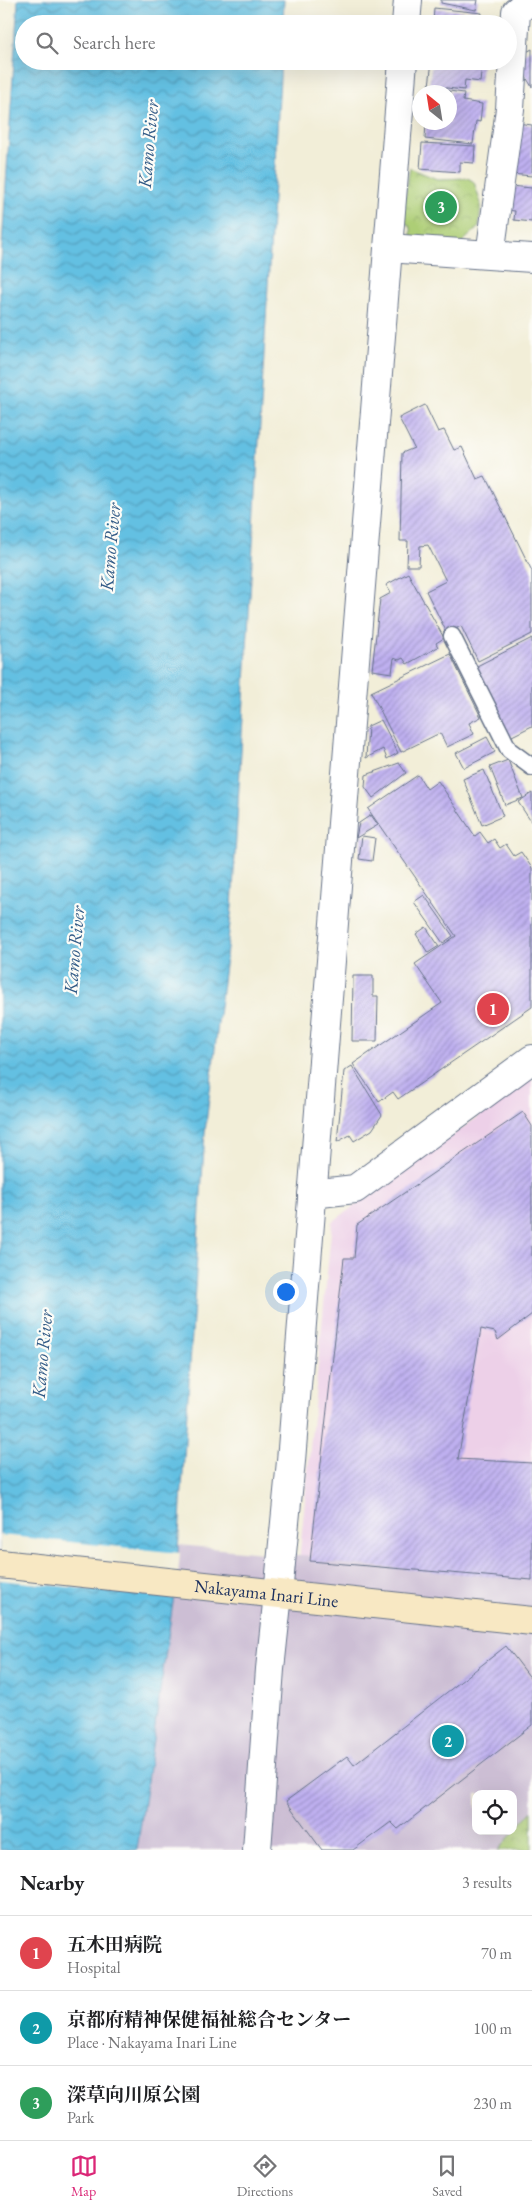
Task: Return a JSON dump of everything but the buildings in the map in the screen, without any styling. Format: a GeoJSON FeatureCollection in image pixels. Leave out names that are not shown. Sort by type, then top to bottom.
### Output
{"type":"FeatureCollection","features":[{"type":"Feature","properties":{"kind":"main road","name":"Nakayama Inari Line"},"geometry":{"type":"LineString","coordinates":[[0,1564],[532,1621]]}},
{"type":"Feature","properties":{"kind":"street"},"geometry":{"type":"LineString","coordinates":[[407,15],[408,0]]}},
{"type":"Feature","properties":{"kind":"street"},"geometry":{"type":"LineString","coordinates":[[516,15],[516,12],[530,0]]}},
{"type":"Feature","properties":{"kind":"street"},"geometry":{"type":"LineString","coordinates":[[490,255],[521,110],[517,32]]}},
{"type":"Feature","properties":{"kind":"street"},"geometry":{"type":"LineString","coordinates":[[257,1850],[270,1669],[266,1592],[291,1461],[402,70]]}},
{"type":"Feature","properties":{"kind":"street"},"geometry":{"type":"LineString","coordinates":[[388,248],[532,258]]}},
{"type":"Feature","properties":{"kind":"street"},"geometry":{"type":"LineString","coordinates":[[312,1194],[355,1188],[532,1059]]}},
{"type":"Feature","properties":{"kind":"lane"},"geometry":{"type":"LineString","coordinates":[[452,636],[509,750],[532,767]]}},
{"type":"Feature","properties":{"kind":"shaded area"},"geometry":{"type":"Polygon","coordinates":[[[532,1078],[532,1586],[299,1562],[332,1222],[532,1078]]]}},
{"type":"Feature","properties":{"kind":"shaded area"},"geometry":{"type":"Polygon","coordinates":[[[0,1528],[263,1553],[532,1568],[532,1850],[0,1850],[0,1528]]]}},
{"type":"Feature","properties":{"kind":"green space"},"geometry":{"type":"Polygon","coordinates":[[[410,168],[437,179],[468,178],[474,182],[481,204],[479,227],[460,244],[411,238],[411,228],[401,217],[410,168]]]}},
{"type":"Feature","properties":{"kind":"green space"},"geometry":{"type":"Polygon","coordinates":[[[532,1811],[532,1850],[498,1850],[511,1835],[517,1835],[517,1828],[532,1811]]]}},
{"type":"Feature","properties":{"kind":"water"},"geometry":{"type":"Polygon","coordinates":[[[18,0],[284,0],[283,15],[17,15],[18,0]]]}},
{"type":"Feature","properties":{"kind":"water","name":"Kamo River"},"geometry":{"type":"Polygon","coordinates":[[[15,46],[15,70],[280,70],[232,907],[205,1132],[176,1582],[137,1850],[0,1850],[0,276],[15,46]]]}},
{"type":"Feature","properties":{"kind":"pier"},"geometry":{"type":"Polygon","coordinates":[[[0,1535],[180,1553],[176,1598],[0,1580],[0,1535]]]}},
{"type":"Feature","properties":{"kind":"place","name":"深草向川原公園"},"geometry":{"type":"Point","coordinates":[441,207]}},
{"type":"Feature","properties":{"kind":"place","name":"五木田病院"},"geometry":{"type":"Point","coordinates":[493,1009]}},
{"type":"Feature","properties":{"kind":"place","name":"京都府精神保健福祉総合センター"},"geometry":{"type":"Point","coordinates":[448,1741]}}]}
